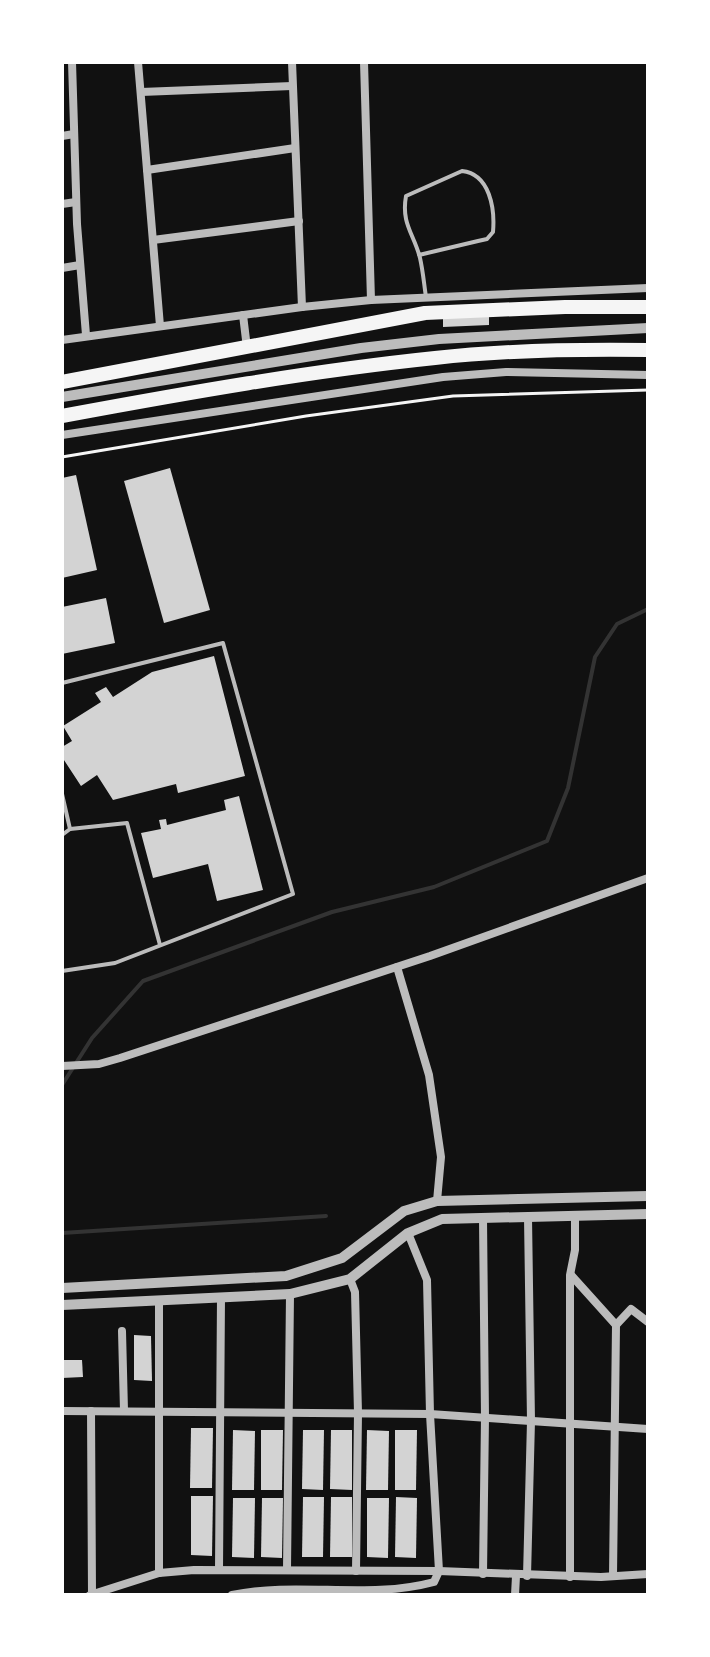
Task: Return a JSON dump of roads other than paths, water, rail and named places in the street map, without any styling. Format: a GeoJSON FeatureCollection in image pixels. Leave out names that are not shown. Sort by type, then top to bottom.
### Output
{"type":"FeatureCollection","features":[{"type":"Feature","properties":{"kind":"main road"},"geometry":{"type":"LineString","coordinates":[[62,382],[425,313],[648,307]]}},
{"type":"Feature","properties":{"kind":"main road"},"geometry":{"type":"LineString","coordinates":[[62,416],[259,382],[436,357],[581,349],[648,350]]}},
{"type":"Feature","properties":{"kind":"street"},"geometry":{"type":"LineString","coordinates":[[138,62],[160,326]]}},
{"type":"Feature","properties":{"kind":"street"},"geometry":{"type":"LineString","coordinates":[[292,62],[302,307]]}},
{"type":"Feature","properties":{"kind":"street"},"geometry":{"type":"LineString","coordinates":[[364,62],[371,300]]}},
{"type":"Feature","properties":{"kind":"street"},"geometry":{"type":"LineString","coordinates":[[69,67],[86,335]]}},
{"type":"Feature","properties":{"kind":"street"},"geometry":{"type":"LineString","coordinates":[[141,92],[292,86]]}},
{"type":"Feature","properties":{"kind":"street"},"geometry":{"type":"LineString","coordinates":[[62,136],[74,134]]}},
{"type":"Feature","properties":{"kind":"street"},"geometry":{"type":"LineString","coordinates":[[147,170],[295,148]]}},
{"type":"Feature","properties":{"kind":"street"},"geometry":{"type":"LineString","coordinates":[[62,204],[76,202]]}},
{"type":"Feature","properties":{"kind":"street"},"geometry":{"type":"LineString","coordinates":[[153,240],[299,221]]}},
{"type":"Feature","properties":{"kind":"street"},"geometry":{"type":"LineString","coordinates":[[62,268],[80,265]]}},
{"type":"Feature","properties":{"kind":"street"},"geometry":{"type":"LineString","coordinates":[[62,340],[371,300],[648,288]]}},
{"type":"Feature","properties":{"kind":"street"},"geometry":{"type":"LineString","coordinates":[[243,315],[247,348]]}},
{"type":"Feature","properties":{"kind":"street"},"geometry":{"type":"LineString","coordinates":[[62,397],[408,343],[648,328]]}},
{"type":"Feature","properties":{"kind":"street"},"geometry":{"type":"LineString","coordinates":[[62,435],[443,377],[506,372],[648,375]]}},
{"type":"Feature","properties":{"kind":"street"},"geometry":{"type":"LineString","coordinates":[[68,1066],[120,1058],[397,967],[648,878]]}},
{"type":"Feature","properties":{"kind":"street"},"geometry":{"type":"LineString","coordinates":[[397,967],[429,1075],[441,1157],[437,1201]]}},
{"type":"Feature","properties":{"kind":"street"},"geometry":{"type":"LineString","coordinates":[[62,1288],[286,1276],[342,1258],[404,1211],[437,1201],[648,1196]]}},
{"type":"Feature","properties":{"kind":"street"},"geometry":{"type":"LineString","coordinates":[[62,1305],[290,1294],[350,1279],[408,1233],[442,1219],[648,1214]]}},
{"type":"Feature","properties":{"kind":"street"},"geometry":{"type":"LineString","coordinates":[[570,1577],[570,1275],[575,1250],[575,1216]]}},
{"type":"Feature","properties":{"kind":"street"},"geometry":{"type":"LineString","coordinates":[[527,1576],[531,1421],[528,1217]]}},
{"type":"Feature","properties":{"kind":"street"},"geometry":{"type":"LineString","coordinates":[[483,1218],[483,1574]]}},
{"type":"Feature","properties":{"kind":"street"},"geometry":{"type":"LineString","coordinates":[[232,1595],[287,1589],[372,1592],[434,1582],[439,1571],[430,1414],[427,1280],[408,1233]]}},
{"type":"Feature","properties":{"kind":"street"},"geometry":{"type":"LineString","coordinates":[[570,1275],[616,1325]]}},
{"type":"Feature","properties":{"kind":"street"},"geometry":{"type":"LineString","coordinates":[[350,1279],[355,1292],[358,1413],[356,1571]]}},
{"type":"Feature","properties":{"kind":"street"},"geometry":{"type":"LineString","coordinates":[[159,1573],[157,1410],[160,1283]]}},
{"type":"Feature","properties":{"kind":"street"},"geometry":{"type":"LineString","coordinates":[[287,1570],[290,1294]]}},
{"type":"Feature","properties":{"kind":"street"},"geometry":{"type":"LineString","coordinates":[[219,1570],[221,1297]]}},
{"type":"Feature","properties":{"kind":"street"},"geometry":{"type":"LineString","coordinates":[[613,1576],[616,1325],[631,1309],[648,1322]]}},
{"type":"Feature","properties":{"kind":"street"},"geometry":{"type":"LineString","coordinates":[[122,1331],[124,1411]]}},
{"type":"Feature","properties":{"kind":"street"},"geometry":{"type":"LineString","coordinates":[[62,1411],[430,1414],[648,1429]]}},
{"type":"Feature","properties":{"kind":"street"},"geometry":{"type":"LineString","coordinates":[[91,1411],[91,1595],[159,1573],[219,1570],[439,1571],[570,1577],[648,1574]]}},
{"type":"Feature","properties":{"kind":"street"},"geometry":{"type":"LineString","coordinates":[[515,1595],[516,1576]]}},
{"type":"Feature","properties":{"kind":"lane"},"geometry":{"type":"LineString","coordinates":[[419,255],[487,239],[493,232],[488,189],[480,178],[462,171],[406,196],[406,226],[419,255],[426,299]]}},
{"type":"Feature","properties":{"kind":"lane"},"geometry":{"type":"LineString","coordinates":[[62,683],[223,643],[293,894],[115,963],[62,971]]}},
{"type":"Feature","properties":{"kind":"lane"},"geometry":{"type":"LineString","coordinates":[[62,794],[70,829]]}},
{"type":"Feature","properties":{"kind":"lane"},"geometry":{"type":"LineString","coordinates":[[62,835],[70,829],[127,823],[160,945]]}},
{"type":"Feature","properties":{"kind":"waterway"},"geometry":{"type":"LineString","coordinates":[[62,1085],[92,1038],[143,981],[332,912],[434,887],[547,841],[568,788],[595,657],[617,624],[648,609]]}},
{"type":"Feature","properties":{"kind":"waterway"},"geometry":{"type":"LineString","coordinates":[[62,1233],[326,1216]]}}]}
